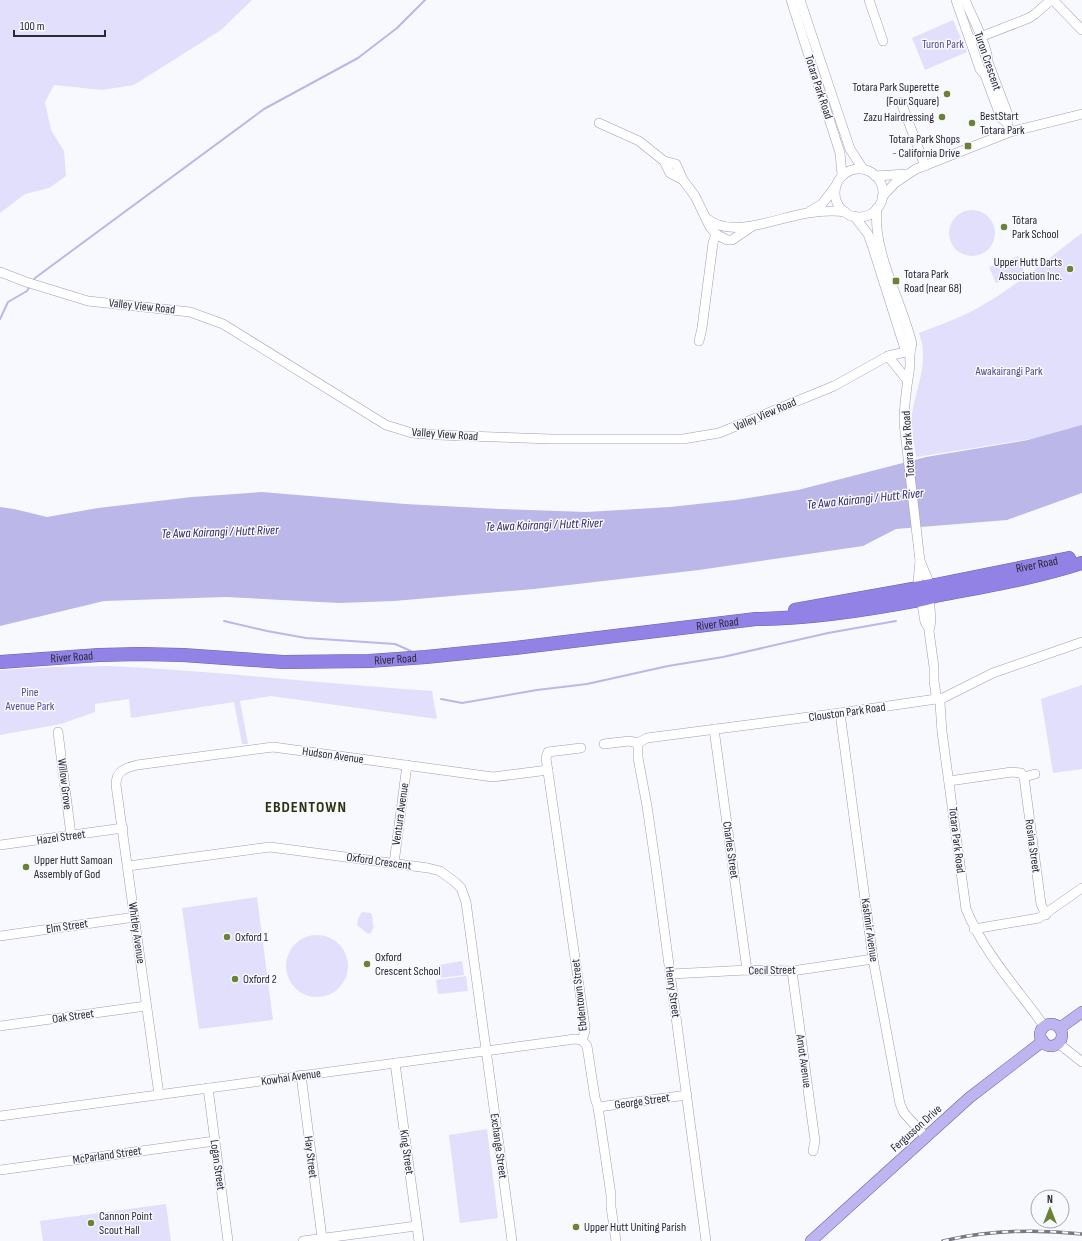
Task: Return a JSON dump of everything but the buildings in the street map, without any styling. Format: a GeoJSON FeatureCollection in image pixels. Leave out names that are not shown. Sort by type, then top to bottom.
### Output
{"type":"FeatureCollection","features":[{"type":"Feature","properties":{"kind":"highway","name":"River Road"},"geometry":{"type":"LineString","coordinates":[[0,663],[99,655],[146,654],[283,662],[368,661],[426,657],[756,619],[791,619],[924,593],[1082,556]]}},
{"type":"Feature","properties":{"kind":"highway","name":"River Road"},"geometry":{"type":"LineString","coordinates":[[924,593],[1002,583],[1082,563]]}},
{"type":"Feature","properties":{"kind":"main road"},"geometry":{"type":"LineString","coordinates":[[1060,1028],[1082,1012]]}},
{"type":"Feature","properties":{"kind":"main road"},"geometry":{"type":"LineString","coordinates":[[1051,1024],[1060,1028],[1062,1035],[1058,1043],[1048,1045],[1042,1041],[1040,1033],[1044,1026],[1051,1024]]}},
{"type":"Feature","properties":{"kind":"main road","name":"Fergusson Drive"},"geometry":{"type":"LineString","coordinates":[[811,1241],[969,1098],[1042,1041]]}},
{"type":"Feature","properties":{"kind":"street","name":"Totara Park Road"},"geometry":{"type":"LineString","coordinates":[[791,0],[840,153],[842,176]]}},
{"type":"Feature","properties":{"kind":"street","name":"Totara Park Road"},"geometry":{"type":"LineString","coordinates":[[800,0],[850,149],[863,169]]}},
{"type":"Feature","properties":{"kind":"street"},"geometry":{"type":"LineString","coordinates":[[869,0],[883,41]]}},
{"type":"Feature","properties":{"kind":"street","name":"Turon Crescent"},"geometry":{"type":"LineString","coordinates":[[956,0],[980,69],[985,75],[1001,118],[1006,123],[1010,132]]}},
{"type":"Feature","properties":{"kind":"street","name":"Turon Crescent"},"geometry":{"type":"LineString","coordinates":[[965,0],[981,37],[988,62],[1008,115],[1006,123]]}},
{"type":"Feature","properties":{"kind":"street"},"geometry":{"type":"LineString","coordinates":[[970,41],[1029,18],[1052,0],[1082,30]]}},
{"type":"Feature","properties":{"kind":"street"},"geometry":{"type":"LineString","coordinates":[[901,102],[925,166]]}},
{"type":"Feature","properties":{"kind":"street"},"geometry":{"type":"LineString","coordinates":[[706,218],[717,225],[751,227],[807,213],[828,210],[866,215],[877,208],[882,197],[907,174],[1010,132],[1082,114]]}},
{"type":"Feature","properties":{"kind":"street"},"geometry":{"type":"LineString","coordinates":[[599,123],[639,141],[664,161],[676,164],[710,227],[716,234],[727,240],[732,240],[751,227]]}},
{"type":"Feature","properties":{"kind":"street"},"geometry":{"type":"LineString","coordinates":[[807,213],[822,204],[842,176],[852,170],[863,169],[876,176],[882,186],[882,197]]}},
{"type":"Feature","properties":{"kind":"street"},"geometry":{"type":"LineString","coordinates":[[876,176],[907,174]]}},
{"type":"Feature","properties":{"kind":"street"},"geometry":{"type":"LineString","coordinates":[[835,186],[836,201],[840,208],[850,214],[868,234],[904,346],[910,351]]}},
{"type":"Feature","properties":{"kind":"street","name":"Totara Park Road"},"geometry":{"type":"LineString","coordinates":[[877,208],[876,218],[878,241],[912,344],[907,380],[904,423],[920,561],[928,580],[924,593],[925,622],[929,631],[934,667],[934,681],[940,703],[942,732],[966,909],[974,929],[1044,1026]]}},
{"type":"Feature","properties":{"kind":"street"},"geometry":{"type":"LineString","coordinates":[[699,341],[713,243],[716,234]]}},
{"type":"Feature","properties":{"kind":"street","name":"Valley View Road"},"geometry":{"type":"LineString","coordinates":[[0,272],[26,282],[88,301],[190,312],[208,317],[223,324],[373,417],[386,424],[412,433],[551,439],[683,439],[719,433],[834,386],[888,356],[910,351]]}},
{"type":"Feature","properties":{"kind":"street"},"geometry":{"type":"LineString","coordinates":[[888,356],[907,380]]}},
{"type":"Feature","properties":{"kind":"street","name":"Clouston Park Road"},"geometry":{"type":"LineString","coordinates":[[604,744],[629,741],[638,743],[647,738],[840,714],[943,698],[992,674],[1082,642]]}},
{"type":"Feature","properties":{"kind":"street","name":"Kashmir Avenue"},"geometry":{"type":"LineString","coordinates":[[840,714],[873,959],[900,1104],[904,1113],[926,1137]]}},
{"type":"Feature","properties":{"kind":"street","name":"Charles Street"},"geometry":{"type":"LineString","coordinates":[[714,729],[747,970]]}},
{"type":"Feature","properties":{"kind":"street","name":"Willow Grove"},"geometry":{"type":"LineString","coordinates":[[58,732],[71,835]]}},
{"type":"Feature","properties":{"kind":"street","name":"Henry Street"},"geometry":{"type":"LineString","coordinates":[[638,743],[638,758],[647,806],[671,974],[706,1241]]}},
{"type":"Feature","properties":{"kind":"street","name":"Hudson Avenue"},"geometry":{"type":"LineString","coordinates":[[120,772],[126,768],[137,765],[273,748],[493,777],[548,770]]}},
{"type":"Feature","properties":{"kind":"street","name":"Ebdentown Street"},"geometry":{"type":"LineString","coordinates":[[581,748],[548,752],[546,758],[585,1027],[582,1040],[587,1046],[595,1098],[598,1107],[616,1241]]}},
{"type":"Feature","properties":{"kind":"street","name":"Ventura Avenue"},"geometry":{"type":"LineString","coordinates":[[394,863],[407,765]]}},
{"type":"Feature","properties":{"kind":"street","name":"Whitley Avenue"},"geometry":{"type":"LineString","coordinates":[[120,772],[117,777],[116,785],[158,1095]]}},
{"type":"Feature","properties":{"kind":"street"},"geometry":{"type":"LineString","coordinates":[[949,781],[1012,772],[1021,773],[1024,777],[1035,774]]}},
{"type":"Feature","properties":{"kind":"street","name":"Rosina Street"},"geometry":{"type":"LineString","coordinates":[[1024,777],[1041,904],[1046,915]]}},
{"type":"Feature","properties":{"kind":"street","name":"Hazel Street"},"geometry":{"type":"LineString","coordinates":[[0,845],[123,828]]}},
{"type":"Feature","properties":{"kind":"street","name":"Oxford Crescent"},"geometry":{"type":"LineString","coordinates":[[128,866],[270,847],[394,863],[428,868],[440,872],[455,882],[465,895],[486,1050]]}},
{"type":"Feature","properties":{"kind":"street"},"geometry":{"type":"LineString","coordinates":[[974,929],[1033,920],[1046,915],[1082,888]]}},
{"type":"Feature","properties":{"kind":"street","name":"Elm Street"},"geometry":{"type":"LineString","coordinates":[[0,936],[135,917]]}},
{"type":"Feature","properties":{"kind":"street","name":"Cecil Street"},"geometry":{"type":"LineString","coordinates":[[671,974],[747,970],[792,971],[873,959]]}},
{"type":"Feature","properties":{"kind":"street","name":"Arnot Avenue"},"geometry":{"type":"LineString","coordinates":[[792,971],[815,1141],[813,1152]]}},
{"type":"Feature","properties":{"kind":"street","name":"Oak Street"},"geometry":{"type":"LineString","coordinates":[[0,1026],[146,1006]]}},
{"type":"Feature","properties":{"kind":"street","name":"Kowhai Avenue"},"geometry":{"type":"LineString","coordinates":[[0,1116],[486,1050],[575,1039],[582,1040]]}},
{"type":"Feature","properties":{"kind":"street"},"geometry":{"type":"LineString","coordinates":[[1058,1043],[1082,1062]]}},
{"type":"Feature","properties":{"kind":"street","name":"Exchange Street"},"geometry":{"type":"LineString","coordinates":[[486,1050],[512,1241]]}},
{"type":"Feature","properties":{"kind":"street","name":"King Street"},"geometry":{"type":"LineString","coordinates":[[395,1063],[418,1241]]}},
{"type":"Feature","properties":{"kind":"street","name":"Hay Street"},"geometry":{"type":"LineString","coordinates":[[301,1075],[322,1238]]}},
{"type":"Feature","properties":{"kind":"street","name":"Logan Street"},"geometry":{"type":"LineString","coordinates":[[208,1088],[228,1241]]}},
{"type":"Feature","properties":{"kind":"street","name":"George Street"},"geometry":{"type":"LineString","coordinates":[[598,1107],[687,1095]]}},
{"type":"Feature","properties":{"kind":"street","name":"McParland Street"},"geometry":{"type":"LineString","coordinates":[[0,1170],[215,1141]]}},
{"type":"Feature","properties":{"kind":"street"},"geometry":{"type":"LineString","coordinates":[[303,1241],[416,1226]]}},
{"type":"Feature","properties":{"kind":"green space"},"geometry":{"type":"Polygon","coordinates":[[[0,0],[252,0],[221,30],[134,85],[102,90],[54,85],[45,102],[51,130],[64,151],[66,176],[49,188],[25,194],[0,213],[0,0]]]}},
{"type":"Feature","properties":{"kind":"green space","name":"Turon Park"},"geometry":{"type":"Polygon","coordinates":[[[953,20],[967,52],[925,70],[912,38],[953,20]]]}},
{"type":"Feature","properties":{"kind":"green space"},"geometry":{"type":"Polygon","coordinates":[[[968,210],[976,210],[985,214],[991,220],[995,233],[991,246],[985,252],[976,256],[968,256],[959,252],[953,246],[949,237],[949,229],[953,220],[959,214],[968,210]]]}},
{"type":"Feature","properties":{"kind":"green space","name":"Awakairangi Park"},"geometry":{"type":"Polygon","coordinates":[[[1082,233],[1082,431],[916,457],[912,419],[923,364],[922,343],[919,333],[978,308],[1023,278],[1082,233]]]}},
{"type":"Feature","properties":{"kind":"green space"},"geometry":{"type":"Polygon","coordinates":[[[1018,256],[1024,272],[996,283],[989,267],[1018,256]]]}},
{"type":"Feature","properties":{"kind":"green space","name":"Pine Avenue Park"},"geometry":{"type":"Polygon","coordinates":[[[110,666],[190,671],[432,691],[437,719],[271,696],[240,701],[248,744],[242,744],[234,702],[131,718],[129,699],[95,704],[95,712],[61,724],[0,735],[0,670],[110,666]]]}},
{"type":"Feature","properties":{"kind":"green space"},"geometry":{"type":"Polygon","coordinates":[[[1082,685],[1082,769],[1053,773],[1041,699],[1082,685]]]}},
{"type":"Feature","properties":{"kind":"green space"},"geometry":{"type":"Polygon","coordinates":[[[257,897],[273,1020],[199,1029],[182,908],[257,897]]]}},
{"type":"Feature","properties":{"kind":"green space"},"geometry":{"type":"Polygon","coordinates":[[[362,912],[371,913],[372,915],[374,926],[371,933],[368,934],[357,925],[358,919],[362,912]]]}},
{"type":"Feature","properties":{"kind":"green space"},"geometry":{"type":"Polygon","coordinates":[[[317,935],[329,937],[339,944],[346,954],[348,966],[346,978],[339,988],[329,995],[317,997],[305,995],[295,988],[288,978],[286,966],[288,954],[295,944],[305,937],[317,935]]]}},
{"type":"Feature","properties":{"kind":"green space"},"geometry":{"type":"Polygon","coordinates":[[[462,961],[464,975],[441,978],[439,965],[462,961]]]}},
{"type":"Feature","properties":{"kind":"green space"},"geometry":{"type":"Polygon","coordinates":[[[466,976],[468,991],[438,994],[436,980],[466,976]]]}},
{"type":"Feature","properties":{"kind":"green space"},"geometry":{"type":"Polygon","coordinates":[[[487,1129],[498,1218],[460,1223],[449,1135],[487,1129]]]}},
{"type":"Feature","properties":{"kind":"green space"},"geometry":{"type":"Polygon","coordinates":[[[166,1204],[171,1241],[43,1241],[40,1221],[166,1204]]]}},
{"type":"Feature","properties":{"kind":"water","name":"Te Awa Kairangi / Hutt River"},"geometry":{"type":"Polygon","coordinates":[[[1082,425],[1082,493],[1007,520],[896,529],[863,546],[699,570],[534,589],[394,601],[339,603],[226,597],[104,601],[0,626],[0,507],[47,517],[98,508],[192,497],[262,492],[405,504],[500,509],[586,512],[670,507],[735,500],[798,490],[926,457],[1028,440],[1082,425]]]}},
{"type":"Feature","properties":{"kind":"waterway"},"geometry":{"type":"LineString","coordinates":[[32,282],[35,278],[264,109],[358,58],[397,28],[425,0]]}},
{"type":"Feature","properties":{"kind":"waterway"},"geometry":{"type":"LineString","coordinates":[[0,319],[8,302],[27,291],[30,286]]}},
{"type":"Feature","properties":{"kind":"waterway"},"geometry":{"type":"LineString","coordinates":[[224,621],[306,638],[395,644],[411,651]]}},
{"type":"Feature","properties":{"kind":"waterway"},"geometry":{"type":"LineString","coordinates":[[441,699],[462,703],[537,690],[587,684],[668,666],[723,657],[828,633],[896,621]]}},
{"type":"Feature","properties":{"kind":"railway"},"geometry":{"type":"LineString","coordinates":[[943,1241],[960,1237],[1029,1231],[1082,1234]]}},
{"type":"Feature","properties":{"kind":"place","name":"Totara Park Superette (Four Square)"},"geometry":{"type":"Point","coordinates":[947,94]}},
{"type":"Feature","properties":{"kind":"place","name":"Zazu Hairdressing"},"geometry":{"type":"Point","coordinates":[942,117]}},
{"type":"Feature","properties":{"kind":"place","name":"BestStart Totara Park"},"geometry":{"type":"Point","coordinates":[972,123]}},
{"type":"Feature","properties":{"kind":"place","name":"Totara Park Shops - California Drive"},"geometry":{"type":"Point","coordinates":[968,146]}},
{"type":"Feature","properties":{"kind":"place","name":"Tōtara Park School"},"geometry":{"type":"Point","coordinates":[1004,227]}},
{"type":"Feature","properties":{"kind":"place","name":"Upper Hutt Darts Association Inc."},"geometry":{"type":"Point","coordinates":[1070,269]}},
{"type":"Feature","properties":{"kind":"place","name":"Totara Park Road (near 68)"},"geometry":{"type":"Point","coordinates":[896,281]}},
{"type":"Feature","properties":{"kind":"place","name":"Upper Hutt Samoan Assembly of God"},"geometry":{"type":"Point","coordinates":[26,867]}},
{"type":"Feature","properties":{"kind":"place","name":"Oxford 1"},"geometry":{"type":"Point","coordinates":[227,937]}},
{"type":"Feature","properties":{"kind":"place","name":"Oxford Crescent School"},"geometry":{"type":"Point","coordinates":[367,964]}},
{"type":"Feature","properties":{"kind":"place","name":"Oxford 2"},"geometry":{"type":"Point","coordinates":[235,979]}},
{"type":"Feature","properties":{"kind":"place","name":"Cannon Point Scout Hall"},"geometry":{"type":"Point","coordinates":[91,1223]}},
{"type":"Feature","properties":{"kind":"place","name":"Upper Hutt Uniting Parish"},"geometry":{"type":"Point","coordinates":[576,1227]}},
{"type":"Feature","properties":{"kind":"district","name":"EBDENTOWN"},"geometry":{"type":"Point","coordinates":[306,806]}}]}
